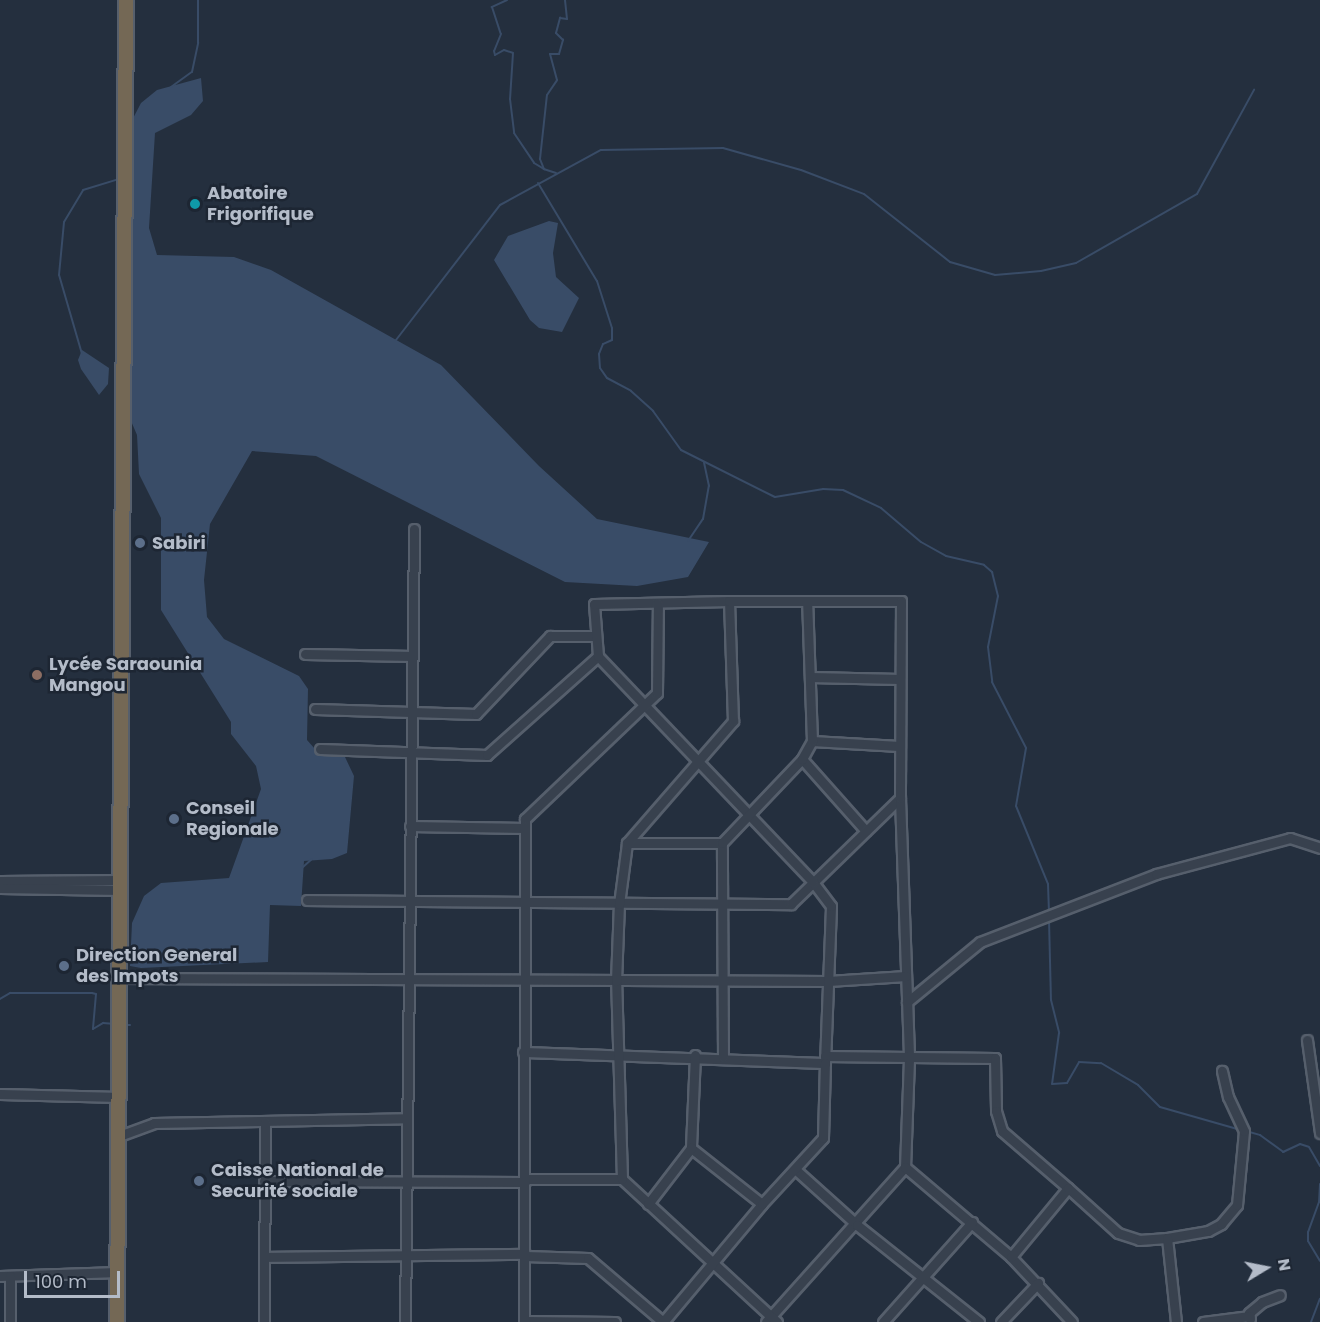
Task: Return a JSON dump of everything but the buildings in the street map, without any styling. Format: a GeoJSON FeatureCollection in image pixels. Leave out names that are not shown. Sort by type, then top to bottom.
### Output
{"type":"FeatureCollection","features":[{"type":"Feature","properties":{"kind":"highway"},"geometry":{"type":"LineString","coordinates":[[117,1322],[120,1097],[126,978],[121,885],[126,0]]}},
{"type":"Feature","properties":{"kind":"street"},"geometry":{"type":"LineString","coordinates":[[405,1322],[414,529]]}},
{"type":"Feature","properties":{"kind":"street"},"geometry":{"type":"LineString","coordinates":[[621,1179],[616,981],[619,904],[627,843],[700,763],[733,721],[729,601]]}},
{"type":"Feature","properties":{"kind":"street"},"geometry":{"type":"LineString","coordinates":[[264,1181],[621,1179],[714,1264],[771,1320],[905,1167],[909,1059],[898,746],[901,601],[594,604],[598,656],[813,882],[831,906],[824,1138],[762,1204],[714,1264],[663,1322],[588,1258],[525,1255],[264,1257]]}},
{"type":"Feature","properties":{"kind":"street"},"geometry":{"type":"LineString","coordinates":[[723,1057],[725,903],[722,843],[748,813],[802,759],[812,741],[807,602]]}},
{"type":"Feature","properties":{"kind":"street"},"geometry":{"type":"LineString","coordinates":[[615,1322],[524,1322],[525,819],[657,693],[658,603]]}},
{"type":"Feature","properties":{"kind":"street"},"geometry":{"type":"LineString","coordinates":[[315,709],[476,714],[550,636],[596,636]]}},
{"type":"Feature","properties":{"kind":"street"},"geometry":{"type":"LineString","coordinates":[[305,654],[412,656]]}},
{"type":"Feature","properties":{"kind":"street"},"geometry":{"type":"LineString","coordinates":[[320,749],[488,754],[598,656]]}},
{"type":"Feature","properties":{"kind":"street"},"geometry":{"type":"LineString","coordinates":[[810,677],[900,679]]}},
{"type":"Feature","properties":{"kind":"street"},"geometry":{"type":"LineString","coordinates":[[812,741],[898,746]]}},
{"type":"Feature","properties":{"kind":"street"},"geometry":{"type":"LineString","coordinates":[[802,759],[866,831]]}},
{"type":"Feature","properties":{"kind":"street"},"geometry":{"type":"LineString","coordinates":[[307,900],[410,898],[619,904],[791,904],[900,798]]}},
{"type":"Feature","properties":{"kind":"street"},"geometry":{"type":"LineString","coordinates":[[411,826],[525,828]]}},
{"type":"Feature","properties":{"kind":"street"},"geometry":{"type":"LineString","coordinates":[[907,1002],[980,942],[1156,874],[1290,837],[1320,848]]}},
{"type":"Feature","properties":{"kind":"street"},"geometry":{"type":"LineString","coordinates":[[627,843],[722,843]]}},
{"type":"Feature","properties":{"kind":"street"},"geometry":{"type":"LineString","coordinates":[[0,881],[121,885]]}},
{"type":"Feature","properties":{"kind":"street"},"geometry":{"type":"LineString","coordinates":[[0,888],[121,885]]}},
{"type":"Feature","properties":{"kind":"street"},"geometry":{"type":"LineString","coordinates":[[126,978],[828,981],[906,976]]}},
{"type":"Feature","properties":{"kind":"street"},"geometry":{"type":"LineString","coordinates":[[1307,1040],[1320,1133]]}},
{"type":"Feature","properties":{"kind":"street"},"geometry":{"type":"LineString","coordinates":[[523,1052],[825,1059],[995,1058],[996,1111],[1002,1131],[1118,1233],[1140,1240],[1208,1231],[1221,1224],[1237,1205],[1244,1131],[1228,1097],[1222,1071]]}},
{"type":"Feature","properties":{"kind":"street"},"geometry":{"type":"LineString","coordinates":[[648,1204],[692,1148],[695,1056]]}},
{"type":"Feature","properties":{"kind":"street"},"geometry":{"type":"LineString","coordinates":[[0,1094],[120,1097]]}},
{"type":"Feature","properties":{"kind":"street"},"geometry":{"type":"LineString","coordinates":[[119,1136],[154,1123],[407,1118]]}},
{"type":"Feature","properties":{"kind":"street"},"geometry":{"type":"LineString","coordinates":[[264,1322],[265,1122]]}},
{"type":"Feature","properties":{"kind":"street"},"geometry":{"type":"LineString","coordinates":[[692,1148],[762,1204]]}},
{"type":"Feature","properties":{"kind":"street"},"geometry":{"type":"LineString","coordinates":[[905,1167],[1011,1257],[1038,1283],[1072,1322]]}},
{"type":"Feature","properties":{"kind":"street"},"geometry":{"type":"LineString","coordinates":[[796,1170],[856,1225],[924,1276],[979,1322]]}},
{"type":"Feature","properties":{"kind":"street"},"geometry":{"type":"LineString","coordinates":[[1011,1257],[1068,1188]]}},
{"type":"Feature","properties":{"kind":"street"},"geometry":{"type":"LineString","coordinates":[[883,1322],[972,1222]]}},
{"type":"Feature","properties":{"kind":"street"},"geometry":{"type":"LineString","coordinates":[[1167,1238],[1176,1322]]}},
{"type":"Feature","properties":{"kind":"street"},"geometry":{"type":"LineString","coordinates":[[0,1276],[118,1272]]}},
{"type":"Feature","properties":{"kind":"street"},"geometry":{"type":"LineString","coordinates":[[10,1276],[10,1322]]}},
{"type":"Feature","properties":{"kind":"street"},"geometry":{"type":"LineString","coordinates":[[1001,1322],[1038,1283]]}},
{"type":"Feature","properties":{"kind":"street"},"geometry":{"type":"LineString","coordinates":[[1203,1322],[1250,1319],[1262,1302],[1280,1295]]}},
{"type":"Feature","properties":{"kind":"water"},"geometry":{"type":"Polygon","coordinates":[[[201,78],[203,101],[191,115],[155,133],[149,228],[157,255],[234,257],[271,270],[441,365],[539,466],[597,519],[709,542],[688,577],[637,586],[565,582],[316,456],[252,451],[210,524],[204,580],[207,617],[224,639],[299,676],[308,689],[307,740],[315,749],[345,757],[354,776],[347,853],[332,859],[304,861],[301,906],[270,905],[268,962],[141,968],[130,966],[132,923],[144,896],[161,883],[229,878],[261,789],[256,766],[231,734],[231,722],[161,610],[161,518],[139,474],[137,435],[131,421],[127,392],[129,126],[141,103],[157,90],[201,78]]]}},
{"type":"Feature","properties":{"kind":"water"},"geometry":{"type":"Polygon","coordinates":[[[549,221],[558,223],[553,253],[556,277],[579,298],[562,332],[539,328],[530,320],[494,260],[508,236],[549,221]]]}},
{"type":"Feature","properties":{"kind":"water"},"geometry":{"type":"Polygon","coordinates":[[[82,350],[109,368],[108,384],[99,395],[81,369],[78,360],[82,350]]]}},
{"type":"Feature","properties":{"kind":"waterway"},"geometry":{"type":"LineString","coordinates":[[171,87],[192,72],[198,43],[198,0]]}},
{"type":"Feature","properties":{"kind":"waterway"},"geometry":{"type":"LineString","coordinates":[[507,0],[492,7],[501,34],[494,51],[495,55],[504,50],[513,53],[510,99],[514,133],[534,163],[544,169]]}},
{"type":"Feature","properties":{"kind":"waterway"},"geometry":{"type":"LineString","coordinates":[[556,173],[544,169],[540,159],[547,95],[557,80],[550,54],[559,54],[563,40],[556,33],[560,18],[567,19],[565,0]]}},
{"type":"Feature","properties":{"kind":"waterway"},"geometry":{"type":"LineString","coordinates":[[396,340],[500,205],[601,150],[723,148],[801,170],[864,194],[950,262],[995,275],[1041,271],[1076,263],[1197,194],[1254,90]]}},
{"type":"Feature","properties":{"kind":"waterway"},"geometry":{"type":"LineString","coordinates":[[82,354],[59,275],[64,222],[83,190],[119,179]]}},
{"type":"Feature","properties":{"kind":"waterway"},"geometry":{"type":"LineString","coordinates":[[538,183],[597,281],[612,328],[612,340],[603,344],[599,354],[600,368],[607,378],[631,391],[653,411],[681,450],[775,497],[823,489],[843,490],[881,508],[921,542],[946,556],[984,565],[992,572],[998,596],[988,647],[992,682],[1026,748],[1016,806],[1048,884],[1049,911]]}},
{"type":"Feature","properties":{"kind":"waterway"},"geometry":{"type":"LineString","coordinates":[[688,541],[703,519],[709,486],[704,463]]}},
{"type":"Feature","properties":{"kind":"waterway"},"geometry":{"type":"LineString","coordinates":[[303,867],[312,859]]}},
{"type":"Feature","properties":{"kind":"waterway"},"geometry":{"type":"LineString","coordinates":[[1049,920],[1051,1000],[1059,1033],[1052,1084],[1067,1083],[1079,1062],[1101,1063],[1138,1085],[1160,1107],[1241,1130]]}},
{"type":"Feature","properties":{"kind":"waterway"},"geometry":{"type":"LineString","coordinates":[[0,999],[10,993],[92,993],[96,994],[93,1029],[103,1023],[115,1024]]}},
{"type":"Feature","properties":{"kind":"waterway"},"geometry":{"type":"LineString","coordinates":[[124,1025],[130,1025]]}},
{"type":"Feature","properties":{"kind":"waterway"},"geometry":{"type":"LineString","coordinates":[[1246,1131],[1260,1135],[1283,1152],[1300,1144],[1309,1147],[1320,1166]]}},
{"type":"Feature","properties":{"kind":"waterway"},"geometry":{"type":"LineString","coordinates":[[1320,1184],[1319,1202],[1308,1232],[1308,1241],[1320,1261]]}},
{"type":"Feature","properties":{"kind":"waterway"},"geometry":{"type":"LineString","coordinates":[[1311,1322],[1320,1299]]}},
{"type":"Feature","properties":{"kind":"place","name":"Abatoire Frigorifique"},"geometry":{"type":"Point","coordinates":[195,204]}},
{"type":"Feature","properties":{"kind":"place","name":"Sabiri"},"geometry":{"type":"Point","coordinates":[140,543]}},
{"type":"Feature","properties":{"kind":"place","name":"Lycée Saraounia Mangou"},"geometry":{"type":"Point","coordinates":[37,675]}},
{"type":"Feature","properties":{"kind":"place","name":"Conseil Regionale"},"geometry":{"type":"Point","coordinates":[174,819]}},
{"type":"Feature","properties":{"kind":"place","name":"Direction General des Impots"},"geometry":{"type":"Point","coordinates":[64,966]}},
{"type":"Feature","properties":{"kind":"place","name":"Caisse National de Securité sociale"},"geometry":{"type":"Point","coordinates":[199,1181]}}]}
